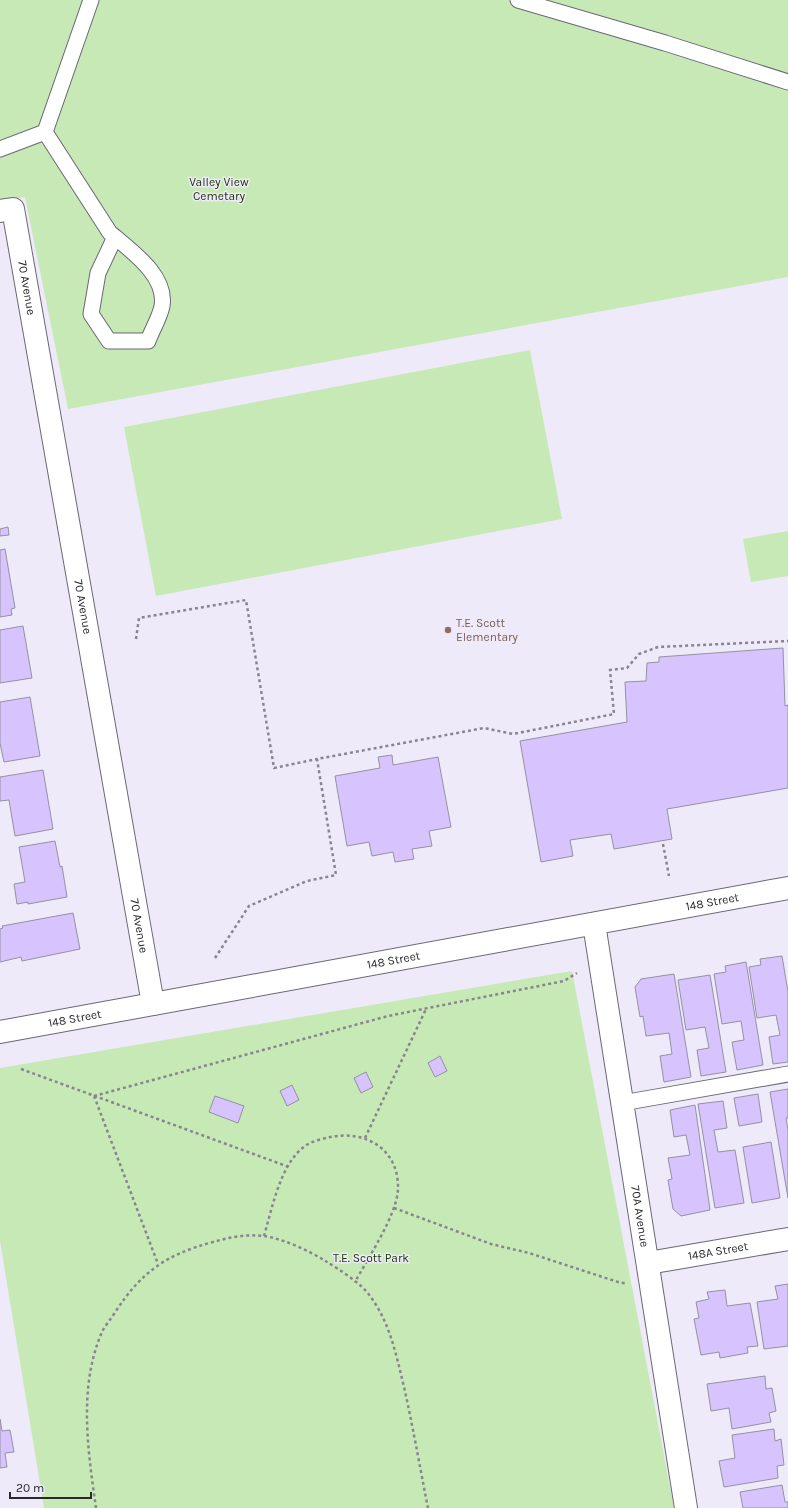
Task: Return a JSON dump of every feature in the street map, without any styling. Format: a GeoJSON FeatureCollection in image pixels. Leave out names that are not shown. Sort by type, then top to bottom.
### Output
{"type":"FeatureCollection","features":[{"type":"Feature","properties":{"kind":"street","name":"70 Avenue"},"geometry":{"type":"LineString","coordinates":[[6,210],[153,1004]]}},
{"type":"Feature","properties":{"kind":"street","name":"148 Street"},"geometry":{"type":"LineString","coordinates":[[0,1032],[788,888]]}},
{"type":"Feature","properties":{"kind":"street","name":"70A Avenue"},"geometry":{"type":"LineString","coordinates":[[594,924],[686,1508]]}},
{"type":"Feature","properties":{"kind":"street","name":"148A Street"},"geometry":{"type":"LineString","coordinates":[[648,1263],[788,1239]]}},
{"type":"Feature","properties":{"kind":"lane"},"geometry":{"type":"LineString","coordinates":[[45,132],[91,0]]}},
{"type":"Feature","properties":{"kind":"lane"},"geometry":{"type":"LineString","coordinates":[[518,0],[665,43],[788,82]]}},
{"type":"Feature","properties":{"kind":"lane"},"geometry":{"type":"LineString","coordinates":[[0,149],[45,132]]}},
{"type":"Feature","properties":{"kind":"lane"},"geometry":{"type":"LineString","coordinates":[[45,132],[110,233],[115,237],[148,266],[160,289],[162,306],[148,341],[109,341],[91,314],[98,274],[115,237]]}},
{"type":"Feature","properties":{"kind":"lane"},"geometry":{"type":"LineString","coordinates":[[622,1103],[788,1074]]}},
{"type":"Feature","properties":{"kind":"path"},"geometry":{"type":"LineString","coordinates":[[136,639],[139,618],[246,600],[274,768],[484,728],[513,734],[614,714],[610,670],[626,668],[639,654],[658,647],[788,641]]}},
{"type":"Feature","properties":{"kind":"path"},"geometry":{"type":"LineString","coordinates":[[215,958],[249,906],[307,882],[336,875],[317,759]]}},
{"type":"Feature","properties":{"kind":"path"},"geometry":{"type":"LineString","coordinates":[[664,844],[669,876]]}},
{"type":"Feature","properties":{"kind":"path"},"geometry":{"type":"LineString","coordinates":[[94,1096],[388,1016],[564,981],[578,972],[584,971]]}},
{"type":"Feature","properties":{"kind":"path"},"geometry":{"type":"LineString","coordinates":[[365,1138],[426,1008]]}},
{"type":"Feature","properties":{"kind":"path"},"geometry":{"type":"LineString","coordinates":[[21,1069],[289,1167]]}},
{"type":"Feature","properties":{"kind":"path"},"geometry":{"type":"LineString","coordinates":[[94,1096],[158,1264]]}},
{"type":"Feature","properties":{"kind":"path"},"geometry":{"type":"LineString","coordinates":[[264,1236],[280,1183],[292,1159],[305,1146],[320,1139],[338,1136],[357,1136],[377,1143],[390,1158],[396,1171],[398,1189],[394,1208],[355,1282]]}},
{"type":"Feature","properties":{"kind":"path"},"geometry":{"type":"LineString","coordinates":[[394,1208],[491,1244],[529,1253],[621,1283],[628,1283]]}},
{"type":"Feature","properties":{"kind":"path"},"geometry":{"type":"LineString","coordinates":[[96,1508],[90,1467],[88,1377],[102,1332],[128,1293],[158,1264],[188,1249],[233,1236],[264,1236],[309,1250],[339,1269],[369,1294],[392,1336],[410,1413],[428,1508]]}},
{"type":"Feature","properties":{"kind":"green space","name":"Valley View Cemetary"},"geometry":{"type":"Polygon","coordinates":[[[0,0],[788,0],[788,277],[68,409],[25,197],[0,202],[0,0]]]}},
{"type":"Feature","properties":{"kind":"green space"},"geometry":{"type":"Polygon","coordinates":[[[530,350],[562,519],[156,596],[124,427],[530,350]]]}},
{"type":"Feature","properties":{"kind":"green space"},"geometry":{"type":"Polygon","coordinates":[[[788,531],[788,576],[751,582],[743,539],[788,531]]]}},
{"type":"Feature","properties":{"kind":"green space","name":"T.E. Scott Park"},"geometry":{"type":"Polygon","coordinates":[[[572,971],[674,1508],[44,1508],[0,1241],[0,1068],[572,971]]]}},
{"type":"Feature","properties":{"kind":"building"},"geometry":{"type":"Polygon","coordinates":[[[8,527],[9,535],[0,536],[0,529],[8,527]]]}},
{"type":"Feature","properties":{"kind":"building"},"geometry":{"type":"Polygon","coordinates":[[[5,549],[15,608],[11,609],[12,615],[0,617],[0,550],[5,549]]]}},
{"type":"Feature","properties":{"kind":"building"},"geometry":{"type":"Polygon","coordinates":[[[23,626],[32,678],[0,683],[0,630],[23,626]]]}},
{"type":"Feature","properties":{"kind":"building"},"geometry":{"type":"Polygon","coordinates":[[[783,648],[785,706],[788,705],[788,788],[667,809],[672,839],[614,849],[611,834],[570,840],[573,856],[541,862],[520,741],[627,722],[625,682],[646,681],[647,663],[659,662],[659,657],[783,648]]]}},
{"type":"Feature","properties":{"kind":"building"},"geometry":{"type":"Polygon","coordinates":[[[30,697],[40,756],[4,762],[0,743],[0,702],[30,697]]]}},
{"type":"Feature","properties":{"kind":"building"},"geometry":{"type":"Polygon","coordinates":[[[392,755],[393,765],[438,757],[451,827],[429,831],[432,846],[412,849],[414,859],[395,862],[393,852],[372,856],[369,842],[347,846],[335,776],[380,768],[378,757],[392,755]]]}},
{"type":"Feature","properties":{"kind":"building"},"geometry":{"type":"Polygon","coordinates":[[[43,770],[53,829],[15,836],[9,800],[0,801],[0,777],[43,770]]]}},
{"type":"Feature","properties":{"kind":"building"},"geometry":{"type":"Polygon","coordinates":[[[55,841],[60,867],[62,866],[67,897],[28,904],[28,902],[17,904],[14,884],[25,882],[19,847],[55,841]]]}},
{"type":"Feature","properties":{"kind":"building"},"geometry":{"type":"Polygon","coordinates":[[[73,913],[80,949],[22,961],[21,957],[0,962],[0,929],[3,928],[2,926],[73,913]]]}},
{"type":"Feature","properties":{"kind":"building"},"geometry":{"type":"Polygon","coordinates":[[[782,956],[788,992],[788,1062],[773,1064],[769,1037],[780,1035],[776,1015],[757,1018],[749,967],[761,965],[760,959],[782,956]]]}},
{"type":"Feature","properties":{"kind":"building"},"geometry":{"type":"Polygon","coordinates":[[[746,962],[763,1065],[737,1070],[732,1042],[744,1040],[741,1021],[722,1024],[714,974],[726,972],[725,966],[746,962]]]}},
{"type":"Feature","properties":{"kind":"building"},"geometry":{"type":"Polygon","coordinates":[[[674,974],[691,1077],[664,1082],[660,1056],[672,1054],[669,1033],[646,1036],[643,1016],[640,1017],[635,987],[641,979],[674,974]]]}},
{"type":"Feature","properties":{"kind":"building"},"geometry":{"type":"Polygon","coordinates":[[[710,975],[726,1072],[701,1076],[697,1050],[709,1048],[705,1027],[686,1030],[678,980],[710,975]]]}},
{"type":"Feature","properties":{"kind":"building"},"geometry":{"type":"Polygon","coordinates":[[[440,1056],[447,1071],[435,1077],[428,1063],[440,1056]]]}},
{"type":"Feature","properties":{"kind":"building"},"geometry":{"type":"Polygon","coordinates":[[[366,1072],[373,1087],[361,1093],[354,1078],[366,1072]]]}},
{"type":"Feature","properties":{"kind":"building"},"geometry":{"type":"Polygon","coordinates":[[[292,1085],[299,1100],[287,1106],[280,1091],[292,1085]]]}},
{"type":"Feature","properties":{"kind":"building"},"geometry":{"type":"Polygon","coordinates":[[[788,1089],[788,1118],[786,1118],[788,1130],[788,1198],[770,1092],[788,1089]]]}},
{"type":"Feature","properties":{"kind":"building"},"geometry":{"type":"Polygon","coordinates":[[[758,1094],[762,1122],[739,1126],[734,1098],[758,1094]]]}},
{"type":"Feature","properties":{"kind":"building"},"geometry":{"type":"Polygon","coordinates":[[[215,1096],[244,1106],[238,1123],[209,1112],[215,1096]]]}},
{"type":"Feature","properties":{"kind":"building"},"geometry":{"type":"Polygon","coordinates":[[[723,1101],[727,1128],[714,1130],[718,1152],[735,1150],[744,1203],[715,1208],[698,1104],[723,1101]]]}},
{"type":"Feature","properties":{"kind":"building"},"geometry":{"type":"Polygon","coordinates":[[[695,1105],[710,1210],[681,1216],[673,1209],[668,1180],[672,1179],[668,1158],[690,1155],[686,1135],[674,1137],[670,1110],[695,1105]]]}},
{"type":"Feature","properties":{"kind":"building"},"geometry":{"type":"Polygon","coordinates":[[[771,1142],[780,1198],[752,1203],[743,1147],[771,1142]]]}},
{"type":"Feature","properties":{"kind":"building"},"geometry":{"type":"Polygon","coordinates":[[[788,1284],[788,1346],[764,1349],[757,1302],[778,1299],[775,1286],[788,1284]]]}},
{"type":"Feature","properties":{"kind":"building"},"geometry":{"type":"Polygon","coordinates":[[[725,1290],[727,1306],[750,1303],[758,1346],[747,1347],[748,1353],[720,1358],[719,1352],[701,1355],[694,1319],[699,1318],[696,1302],[709,1299],[707,1292],[725,1290]]]}},
{"type":"Feature","properties":{"kind":"building"},"geometry":{"type":"Polygon","coordinates":[[[765,1376],[766,1389],[772,1388],[776,1411],[769,1413],[771,1422],[732,1429],[729,1408],[711,1411],[707,1384],[765,1376]]]}},
{"type":"Feature","properties":{"kind":"building"},"geometry":{"type":"Polygon","coordinates":[[[0,1419],[2,1431],[10,1430],[14,1452],[5,1453],[7,1467],[0,1468],[0,1419]]]}},
{"type":"Feature","properties":{"kind":"building"},"geometry":{"type":"Polygon","coordinates":[[[774,1429],[775,1441],[781,1439],[784,1465],[777,1466],[778,1478],[724,1487],[719,1461],[735,1458],[732,1435],[774,1429]]]}},
{"type":"Feature","properties":{"kind":"building"},"geometry":{"type":"Polygon","coordinates":[[[782,1485],[785,1502],[788,1502],[788,1508],[743,1508],[740,1492],[782,1485]]]}},
{"type":"Feature","properties":{"kind":"place","name":"T.E. Scott Elementary"},"geometry":{"type":"Point","coordinates":[448,630]}}]}
